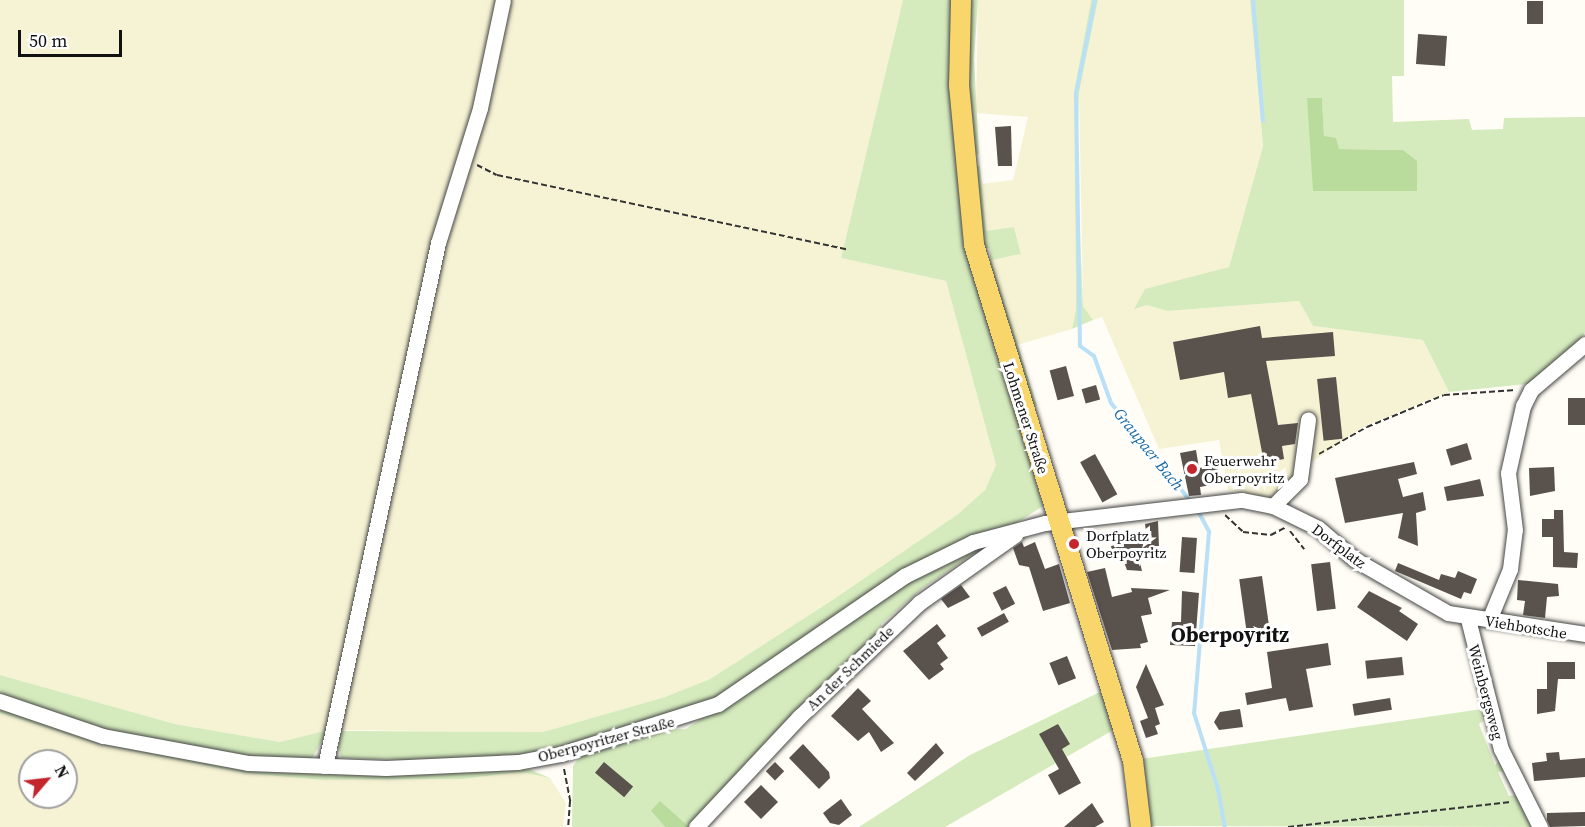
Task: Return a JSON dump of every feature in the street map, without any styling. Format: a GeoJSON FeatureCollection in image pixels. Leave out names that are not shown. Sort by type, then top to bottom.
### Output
{"type":"FeatureCollection","features":[{"type":"Feature","properties":{"kind":"main road","name":"Lohmener Straße"},"geometry":{"type":"LineString","coordinates":[[961,0],[960,85],[974,245],[1133,761],[1141,827]]}},
{"type":"Feature","properties":{"kind":"street"},"geometry":{"type":"LineString","coordinates":[[325,766],[438,243],[467,154],[503,0]]}},
{"type":"Feature","properties":{"kind":"street"},"geometry":{"type":"LineString","coordinates":[[1489,620],[1510,569],[1515,530],[1509,451],[1531,390],[1585,344]]}},
{"type":"Feature","properties":{"kind":"street"},"geometry":{"type":"LineString","coordinates":[[1273,507],[1292,491],[1304,464],[1308,420]]}},
{"type":"Feature","properties":{"kind":"street","name":"Dorfplatz"},"geometry":{"type":"LineString","coordinates":[[1060,522],[1242,500],[1273,507],[1293,515],[1410,594],[1468,619]]}},
{"type":"Feature","properties":{"kind":"street","name":"Oberpoyritzer Straße"},"geometry":{"type":"LineString","coordinates":[[0,701],[103,735],[164,749],[248,763],[464,767],[561,754],[718,704],[941,554],[1022,530],[1060,522]]}},
{"type":"Feature","properties":{"kind":"street","name":"An der Schmiede"},"geometry":{"type":"LineString","coordinates":[[696,827],[792,725],[919,603],[1022,530]]}},
{"type":"Feature","properties":{"kind":"street","name":"Viehbotsche"},"geometry":{"type":"LineString","coordinates":[[1468,619],[1585,634]]}},
{"type":"Feature","properties":{"kind":"street","name":"Weinbergsweg"},"geometry":{"type":"LineString","coordinates":[[1468,619],[1501,749],[1540,827]]}},
{"type":"Feature","properties":{"kind":"path"},"geometry":{"type":"LineString","coordinates":[[467,154],[482,170],[497,175],[846,249]]}},
{"type":"Feature","properties":{"kind":"path"},"geometry":{"type":"LineString","coordinates":[[1304,464],[1367,427],[1444,395],[1531,390]]}},
{"type":"Feature","properties":{"kind":"path"},"geometry":{"type":"LineString","coordinates":[[1199,504],[1243,532],[1271,535],[1287,527],[1293,515]]}},
{"type":"Feature","properties":{"kind":"path"},"geometry":{"type":"LineString","coordinates":[[561,754],[570,801],[568,827]]}},
{"type":"Feature","properties":{"kind":"path"},"geometry":{"type":"LineString","coordinates":[[1288,827],[1515,801]]}},
{"type":"Feature","properties":{"kind":"shaded area"},"geometry":{"type":"Polygon","coordinates":[[[0,0],[903,0],[841,258],[946,281],[996,465],[985,490],[958,514],[834,599],[710,679],[665,697],[543,732],[328,730],[280,742],[175,724],[0,675],[0,0]]]}},
{"type":"Feature","properties":{"kind":"shaded area"},"geometry":{"type":"Polygon","coordinates":[[[978,0],[1091,0],[1074,92],[1076,309],[1072,329],[1017,345],[991,259],[1021,253],[1014,227],[986,232],[981,184],[1013,180],[1028,117],[976,113],[978,0]]]}},
{"type":"Feature","properties":{"kind":"shaded area"},"geometry":{"type":"Polygon","coordinates":[[[1098,0],[1250,0],[1263,146],[1229,267],[1141,301],[1135,308],[1147,305],[1167,311],[1299,301],[1313,326],[1423,340],[1449,392],[1365,426],[1306,466],[1277,500],[1228,490],[1219,440],[1159,449],[1102,317],[1093,320],[1083,306],[1079,93],[1098,0]]]}},
{"type":"Feature","properties":{"kind":"shaded area"},"geometry":{"type":"Polygon","coordinates":[[[0,713],[97,744],[243,773],[322,780],[463,779],[520,772],[550,778],[566,803],[563,827],[0,827],[0,713]]]}},
{"type":"Feature","properties":{"kind":"green space"},"geometry":{"type":"Polygon","coordinates":[[[903,0],[954,0],[981,301],[1043,506],[1010,527],[969,538],[715,700],[557,750],[465,762],[341,758],[335,731],[543,732],[665,697],[710,679],[834,599],[958,514],[985,490],[996,465],[946,281],[841,258],[903,0]]]}},
{"type":"Feature","properties":{"kind":"green space"},"geometry":{"type":"Polygon","coordinates":[[[967,0],[978,0],[974,59],[979,154],[972,155],[967,0]]]}},
{"type":"Feature","properties":{"kind":"green space"},"geometry":{"type":"Polygon","coordinates":[[[1091,0],[1098,0],[1079,93],[1077,165],[1083,306],[1093,320],[1072,329],[1076,309],[1074,92],[1091,0]]]}},
{"type":"Feature","properties":{"kind":"green space"},"geometry":{"type":"Polygon","coordinates":[[[1250,0],[1404,0],[1404,76],[1392,76],[1393,122],[1469,119],[1472,130],[1503,129],[1504,118],[1585,117],[1585,332],[1580,341],[1527,384],[1449,392],[1423,340],[1313,326],[1299,301],[1167,311],[1147,305],[1134,309],[1145,289],[1229,267],[1263,146],[1250,0]],[[1322,99],[1313,191],[1403,150],[1339,149],[1324,137],[1322,99]]]}},
{"type":"Feature","properties":{"kind":"green space"},"geometry":{"type":"Polygon","coordinates":[[[1307,98],[1322,98],[1324,136],[1336,138],[1339,149],[1403,150],[1417,161],[1417,191],[1313,191],[1307,98]]]}},
{"type":"Feature","properties":{"kind":"green space"},"geometry":{"type":"Polygon","coordinates":[[[973,166],[980,166],[986,231],[1014,227],[1021,254],[991,260],[1037,406],[1030,405],[985,261],[991,259],[989,248],[983,249],[973,166]]]}},
{"type":"Feature","properties":{"kind":"green space"},"geometry":{"type":"Polygon","coordinates":[[[996,538],[923,588],[881,624],[882,631],[689,827],[651,811],[665,827],[572,827],[573,766],[583,753],[657,730],[686,729],[907,579],[996,538]]]}},
{"type":"Feature","properties":{"kind":"green space"},"geometry":{"type":"Polygon","coordinates":[[[0,675],[175,724],[280,742],[328,730],[311,760],[250,757],[102,730],[0,696],[0,675]]]}},
{"type":"Feature","properties":{"kind":"green space"},"geometry":{"type":"Polygon","coordinates":[[[1104,690],[1115,729],[945,827],[859,827],[970,755],[1104,690]]]}},
{"type":"Feature","properties":{"kind":"green space"},"geometry":{"type":"Polygon","coordinates":[[[0,706],[164,753],[524,767],[550,778],[520,772],[463,779],[322,780],[243,773],[97,744],[0,713],[0,706]]]}},
{"type":"Feature","properties":{"kind":"green space"},"geometry":{"type":"Polygon","coordinates":[[[1482,709],[1487,718],[1479,724],[1495,765],[1502,758],[1508,770],[1498,772],[1509,796],[1519,795],[1531,827],[1150,826],[1141,759],[1482,709]]]}},
{"type":"Feature","properties":{"kind":"green space"},"geometry":{"type":"Polygon","coordinates":[[[660,801],[689,827],[665,827],[651,811],[660,801]]]}},
{"type":"Feature","properties":{"kind":"building"},"geometry":{"type":"Polygon","coordinates":[[[1527,1],[1543,1],[1543,24],[1527,24],[1527,1]]]}},
{"type":"Feature","properties":{"kind":"building"},"geometry":{"type":"Polygon","coordinates":[[[1418,34],[1447,36],[1445,66],[1416,64],[1418,34]]]}},
{"type":"Feature","properties":{"kind":"building"},"geometry":{"type":"Polygon","coordinates":[[[1011,126],[1012,166],[998,166],[995,127],[1011,126]]]}},
{"type":"Feature","properties":{"kind":"building"},"geometry":{"type":"Polygon","coordinates":[[[1260,326],[1262,338],[1333,332],[1335,356],[1266,361],[1278,425],[1298,423],[1295,444],[1282,446],[1284,459],[1264,463],[1251,394],[1228,398],[1224,372],[1180,380],[1173,342],[1260,326]]]}},
{"type":"Feature","properties":{"kind":"building"},"geometry":{"type":"Polygon","coordinates":[[[1066,366],[1074,396],[1058,400],[1050,370],[1066,366]]]}},
{"type":"Feature","properties":{"kind":"building"},"geometry":{"type":"Polygon","coordinates":[[[1336,377],[1342,439],[1324,441],[1317,379],[1336,377]]]}},
{"type":"Feature","properties":{"kind":"building"},"geometry":{"type":"Polygon","coordinates":[[[1096,385],[1100,399],[1086,404],[1082,389],[1096,385]]]}},
{"type":"Feature","properties":{"kind":"building"},"geometry":{"type":"Polygon","coordinates":[[[1568,398],[1585,398],[1585,425],[1568,425],[1568,398]]]}},
{"type":"Feature","properties":{"kind":"building"},"geometry":{"type":"Polygon","coordinates":[[[1467,443],[1472,459],[1451,466],[1446,449],[1467,443]]]}},
{"type":"Feature","properties":{"kind":"building"},"geometry":{"type":"Polygon","coordinates":[[[1196,450],[1199,468],[1217,465],[1221,483],[1200,487],[1201,495],[1189,496],[1180,453],[1196,450]]]}},
{"type":"Feature","properties":{"kind":"building"},"geometry":{"type":"Polygon","coordinates":[[[1095,454],[1117,494],[1102,502],[1080,462],[1095,454]]]}},
{"type":"Feature","properties":{"kind":"building"},"geometry":{"type":"Polygon","coordinates":[[[1414,462],[1417,474],[1398,479],[1403,497],[1423,492],[1426,510],[1416,513],[1418,546],[1398,538],[1403,513],[1345,523],[1335,478],[1414,462]]]}},
{"type":"Feature","properties":{"kind":"building"},"geometry":{"type":"Polygon","coordinates":[[[1554,467],[1555,491],[1530,496],[1529,468],[1554,467]]]}},
{"type":"Feature","properties":{"kind":"building"},"geometry":{"type":"Polygon","coordinates":[[[1480,479],[1484,496],[1447,501],[1444,487],[1480,479]]]}},
{"type":"Feature","properties":{"kind":"building"},"geometry":{"type":"Polygon","coordinates":[[[1554,510],[1563,510],[1564,552],[1578,553],[1577,568],[1553,567],[1553,537],[1542,537],[1542,519],[1554,519],[1554,510]]]}},
{"type":"Feature","properties":{"kind":"building"},"geometry":{"type":"Polygon","coordinates":[[[1158,521],[1159,547],[1137,551],[1142,571],[1127,570],[1121,554],[1113,556],[1111,546],[1147,539],[1145,524],[1158,521]]]}},
{"type":"Feature","properties":{"kind":"building"},"geometry":{"type":"Polygon","coordinates":[[[1182,537],[1197,538],[1195,573],[1180,572],[1182,537]]]}},
{"type":"Feature","properties":{"kind":"building"},"geometry":{"type":"Polygon","coordinates":[[[1022,542],[1024,547],[1035,542],[1045,569],[1059,564],[1070,603],[1043,611],[1029,567],[1019,565],[1013,548],[1022,542]]]}},
{"type":"Feature","properties":{"kind":"building"},"geometry":{"type":"Polygon","coordinates":[[[1330,562],[1336,609],[1317,611],[1311,564],[1330,562]]]}},
{"type":"Feature","properties":{"kind":"building"},"geometry":{"type":"Polygon","coordinates":[[[1398,563],[1439,580],[1441,574],[1455,578],[1458,571],[1477,579],[1471,594],[1464,592],[1461,599],[1395,571],[1398,563]]]}},
{"type":"Feature","properties":{"kind":"building"},"geometry":{"type":"Polygon","coordinates":[[[1105,568],[1112,597],[1132,592],[1131,588],[1170,590],[1148,598],[1152,614],[1141,616],[1148,642],[1140,644],[1141,648],[1112,650],[1087,572],[1105,568]]]}},
{"type":"Feature","properties":{"kind":"building"},"geometry":{"type":"Polygon","coordinates":[[[1262,576],[1271,637],[1248,641],[1239,579],[1262,576]]]}},
{"type":"Feature","properties":{"kind":"building"},"geometry":{"type":"Polygon","coordinates":[[[1518,580],[1558,584],[1559,596],[1547,597],[1545,618],[1523,615],[1525,601],[1517,600],[1518,580]]]}},
{"type":"Feature","properties":{"kind":"building"},"geometry":{"type":"Polygon","coordinates":[[[961,585],[970,597],[948,608],[941,599],[961,585]]]}},
{"type":"Feature","properties":{"kind":"building"},"geometry":{"type":"Polygon","coordinates":[[[1006,586],[1015,604],[1002,611],[993,593],[1006,586]]]}},
{"type":"Feature","properties":{"kind":"building"},"geometry":{"type":"Polygon","coordinates":[[[1182,591],[1199,593],[1195,646],[1170,645],[1172,622],[1181,622],[1182,591]]]}},
{"type":"Feature","properties":{"kind":"building"},"geometry":{"type":"Polygon","coordinates":[[[1369,591],[1402,608],[1399,611],[1418,624],[1407,641],[1357,607],[1369,591]]]}},
{"type":"Feature","properties":{"kind":"building"},"geometry":{"type":"Polygon","coordinates":[[[1004,613],[1009,622],[982,637],[977,628],[1004,613]]]}},
{"type":"Feature","properties":{"kind":"building"},"geometry":{"type":"Polygon","coordinates":[[[937,624],[946,636],[937,643],[948,658],[940,664],[944,669],[929,680],[903,651],[937,624]]]}},
{"type":"Feature","properties":{"kind":"building"},"geometry":{"type":"Polygon","coordinates":[[[1328,643],[1331,665],[1306,669],[1313,707],[1289,711],[1286,698],[1247,705],[1245,693],[1272,688],[1267,652],[1328,643]]]}},
{"type":"Feature","properties":{"kind":"building"},"geometry":{"type":"Polygon","coordinates":[[[1067,656],[1076,678],[1058,685],[1049,663],[1067,656]]]}},
{"type":"Feature","properties":{"kind":"building"},"geometry":{"type":"Polygon","coordinates":[[[1402,657],[1404,675],[1367,679],[1365,661],[1402,657]]]}},
{"type":"Feature","properties":{"kind":"building"},"geometry":{"type":"Polygon","coordinates":[[[1547,662],[1575,662],[1575,679],[1558,679],[1555,711],[1537,714],[1537,689],[1547,689],[1547,662]]]}},
{"type":"Feature","properties":{"kind":"building"},"geometry":{"type":"Polygon","coordinates":[[[1146,664],[1164,705],[1155,708],[1160,724],[1155,726],[1158,734],[1146,738],[1140,721],[1148,718],[1136,687],[1146,664]]]}},
{"type":"Feature","properties":{"kind":"building"},"geometry":{"type":"Polygon","coordinates":[[[858,688],[871,701],[862,709],[894,743],[881,752],[869,732],[858,741],[831,716],[858,688]]]}},
{"type":"Feature","properties":{"kind":"building"},"geometry":{"type":"Polygon","coordinates":[[[1390,698],[1392,710],[1354,716],[1352,704],[1390,698]]]}},
{"type":"Feature","properties":{"kind":"building"},"geometry":{"type":"Polygon","coordinates":[[[1240,709],[1243,727],[1219,730],[1214,722],[1220,712],[1240,709]]]}},
{"type":"Feature","properties":{"kind":"building"},"geometry":{"type":"Polygon","coordinates":[[[1058,724],[1070,744],[1062,749],[1081,783],[1059,795],[1048,775],[1059,769],[1039,734],[1058,724]]]}},
{"type":"Feature","properties":{"kind":"building"},"geometry":{"type":"Polygon","coordinates":[[[936,743],[944,753],[915,781],[907,773],[936,743]]]}},
{"type":"Feature","properties":{"kind":"building"},"geometry":{"type":"Polygon","coordinates":[[[803,744],[829,772],[830,778],[819,789],[789,758],[803,744]]]}},
{"type":"Feature","properties":{"kind":"building"},"geometry":{"type":"Polygon","coordinates":[[[1559,752],[1560,760],[1585,758],[1585,777],[1534,781],[1532,763],[1547,761],[1546,753],[1559,752]]]}},
{"type":"Feature","properties":{"kind":"building"},"geometry":{"type":"Polygon","coordinates":[[[604,762],[633,786],[624,797],[595,773],[604,762]]]}},
{"type":"Feature","properties":{"kind":"building"},"geometry":{"type":"Polygon","coordinates":[[[775,762],[784,771],[775,780],[766,771],[775,762]]]}},
{"type":"Feature","properties":{"kind":"building"},"geometry":{"type":"Polygon","coordinates":[[[761,785],[778,802],[761,819],[744,802],[761,785]]]}},
{"type":"Feature","properties":{"kind":"building"},"geometry":{"type":"Polygon","coordinates":[[[841,799],[852,815],[839,825],[830,823],[823,813],[841,799]]]}},
{"type":"Feature","properties":{"kind":"building"},"geometry":{"type":"Polygon","coordinates":[[[1092,803],[1104,822],[1095,827],[1064,827],[1092,803]]]}},
{"type":"Feature","properties":{"kind":"building"},"geometry":{"type":"Polygon","coordinates":[[[1585,812],[1585,826],[1550,827],[1547,820],[1547,813],[1585,812]]]}},
{"type":"Feature","properties":{"kind":"waterway","name":"Graupaer Bach"},"geometry":{"type":"LineString","coordinates":[[1095,0],[1076,93],[1080,346],[1094,356],[1111,403],[1192,503]]}},
{"type":"Feature","properties":{"kind":"waterway"},"geometry":{"type":"LineString","coordinates":[[1253,0],[1263,121]]}},
{"type":"Feature","properties":{"kind":"waterway","name":"Graupaer Bach"},"geometry":{"type":"LineString","coordinates":[[1197,509],[1209,532],[1194,713],[1218,789],[1225,827]]}},
{"type":"Feature","properties":{"kind":"place","name":"Feuerwehr Oberpoyritz"},"geometry":{"type":"Point","coordinates":[1192,469]}},
{"type":"Feature","properties":{"kind":"place","name":"Dorfplatz Oberpoyritz"},"geometry":{"type":"Point","coordinates":[1074,544]}},
{"type":"Feature","properties":{"kind":"district","name":"Oberpoyritz"},"geometry":{"type":"Point","coordinates":[1230,635]}}]}
